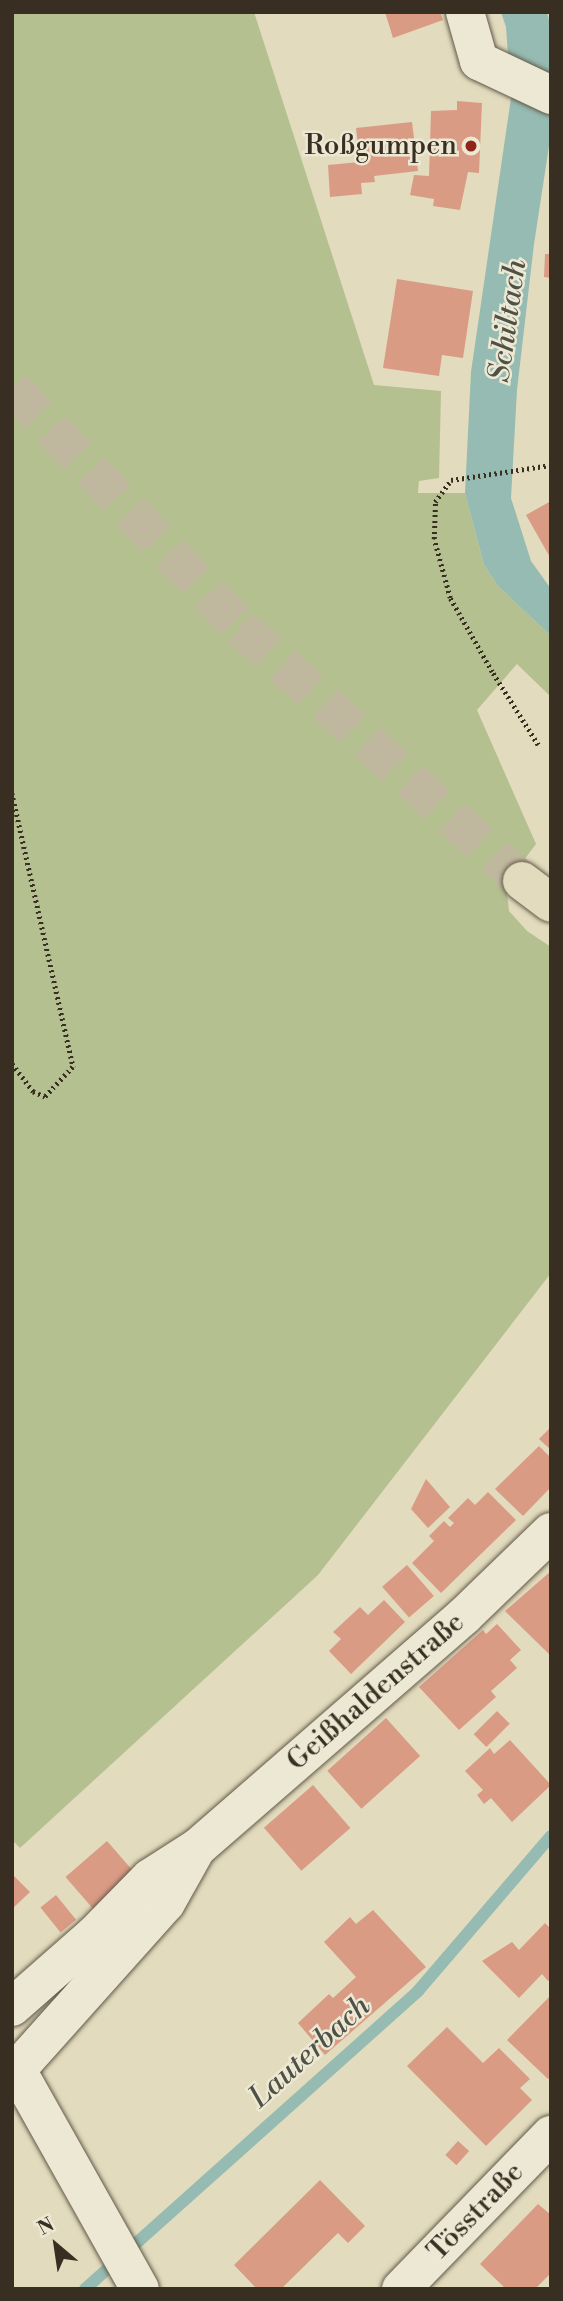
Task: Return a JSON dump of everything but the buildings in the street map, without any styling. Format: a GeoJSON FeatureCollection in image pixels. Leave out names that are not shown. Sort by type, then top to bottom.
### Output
{"type":"FeatureCollection","features":[{"type":"Feature","properties":{"kind":"street"},"geometry":{"type":"LineString","coordinates":[[465,12],[479,61],[551,95]]}},
{"type":"Feature","properties":{"kind":"street","name":"Geißhaldenstraße"},"geometry":{"type":"LineString","coordinates":[[12,2007],[94,1935],[150,1878],[197,1848],[464,1616],[551,1532]]}},
{"type":"Feature","properties":{"kind":"street","name":"Geißhaldenstraße"},"geometry":{"type":"LineString","coordinates":[[136,2282],[15,2073],[166,1903],[197,1848]]}},
{"type":"Feature","properties":{"kind":"street","name":"Tösstraße"},"geometry":{"type":"LineString","coordinates":[[401,2289],[551,2135]]}},
{"type":"Feature","properties":{"kind":"path"},"geometry":{"type":"LineString","coordinates":[[538,745],[492,673],[450,598],[434,539],[435,502],[452,480],[551,465]]}},
{"type":"Feature","properties":{"kind":"path"},"geometry":{"type":"LineString","coordinates":[[12,793],[73,1067],[45,1097],[33,1092],[12,1064]]}},
{"type":"Feature","properties":{"kind":"green space"},"geometry":{"type":"Polygon","coordinates":[[[12,12],[254,12],[374,385],[441,391],[439,478],[419,481],[418,493],[465,493],[484,565],[498,586],[551,636],[551,697],[517,664],[477,710],[536,844],[506,884],[509,911],[527,931],[551,947],[551,1273],[318,1575],[20,1848],[12,1840],[12,12]]]}},
{"type":"Feature","properties":{"kind":"water","name":"Schiltach"},"geometry":{"type":"Polygon","coordinates":[[[501,12],[547,12],[551,28],[551,133],[534,244],[517,390],[511,498],[531,561],[551,589],[551,636],[498,586],[484,565],[465,493],[471,372],[511,98],[506,27],[501,12]]]}},
{"type":"Feature","properties":{"kind":"waterway","name":"Lauterbach"},"geometry":{"type":"LineString","coordinates":[[85,2289],[418,1991],[551,1836]]}},
{"type":"Feature","properties":{"kind":"tunnel"},"geometry":{"type":"LineString","coordinates":[[12,388],[240,627],[522,881]]}},
{"type":"Feature","properties":{"kind":"place","name":"Roßgumpen"},"geometry":{"type":"Point","coordinates":[471,146]}}]}
